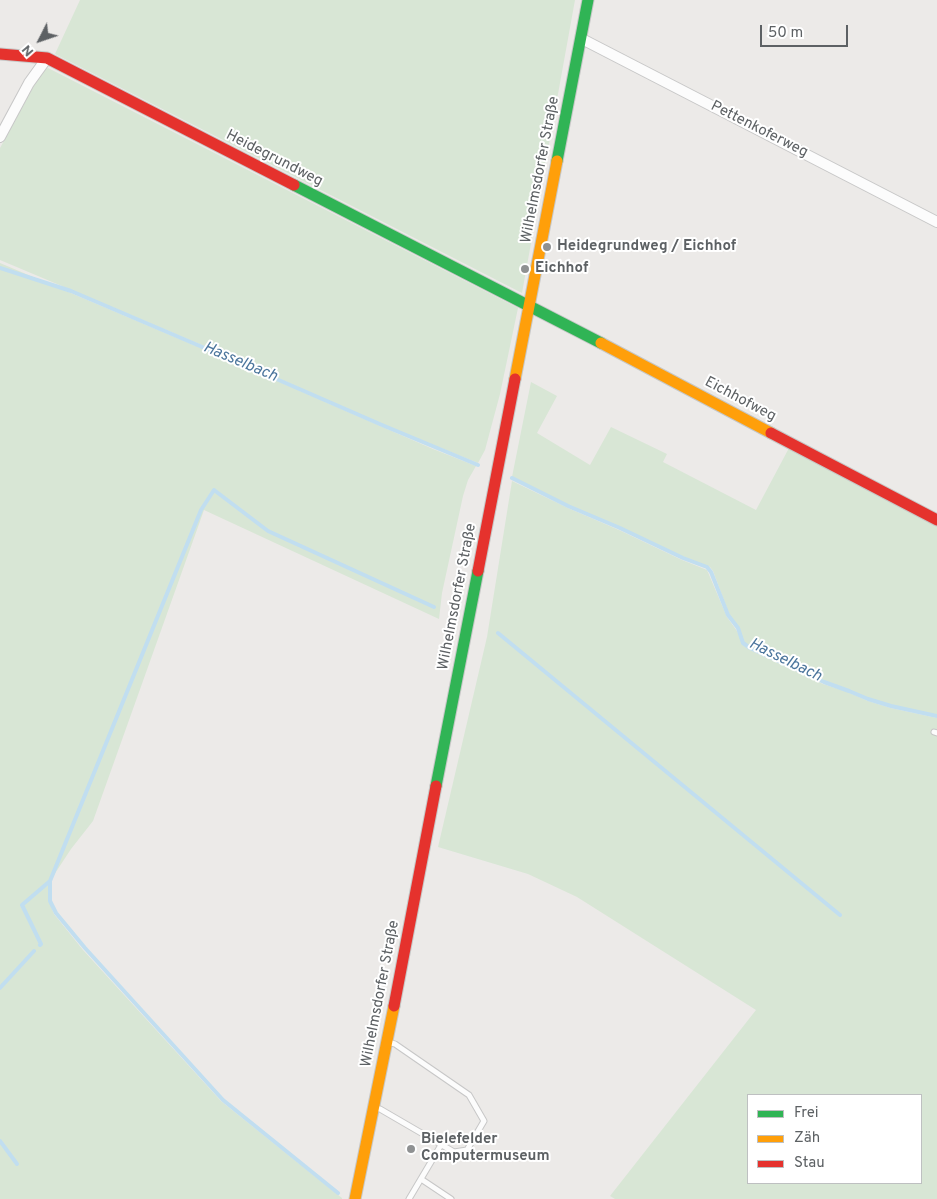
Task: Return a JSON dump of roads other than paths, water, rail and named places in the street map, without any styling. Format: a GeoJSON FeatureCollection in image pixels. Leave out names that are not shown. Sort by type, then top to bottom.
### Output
{"type":"FeatureCollection","features":[{"type":"Feature","properties":{"kind":"street","name":"Wilhelmsdorfer Straße"},"geometry":{"type":"LineString","coordinates":[[355,1199],[582,39],[588,0]]}},
{"type":"Feature","properties":{"kind":"street","name":"Pettenkoferweg"},"geometry":{"type":"LineString","coordinates":[[582,39],[937,222]]}},
{"type":"Feature","properties":{"kind":"street","name":"Heidegrundweg"},"geometry":{"type":"LineString","coordinates":[[0,54],[47,58],[530,306]]}},
{"type":"Feature","properties":{"kind":"street"},"geometry":{"type":"LineString","coordinates":[[0,137],[29,83],[47,58]]}},
{"type":"Feature","properties":{"kind":"street","name":"Eichhofweg"},"geometry":{"type":"LineString","coordinates":[[530,306],[937,520]]}},
{"type":"Feature","properties":{"kind":"lane"},"geometry":{"type":"LineString","coordinates":[[373,1108],[380,1109],[454,1152],[467,1150],[484,1121],[469,1095],[395,1044],[387,1042]]}},
{"type":"Feature","properties":{"kind":"lane"},"geometry":{"type":"LineString","coordinates":[[409,1199],[441,1145]]}},
{"type":"Feature","properties":{"kind":"lane"},"geometry":{"type":"LineString","coordinates":[[421,1178],[451,1199]]}},
{"type":"Feature","properties":{"kind":"waterway","name":"Hasselbach"},"geometry":{"type":"LineString","coordinates":[[0,268],[71,291],[478,465]]}},
{"type":"Feature","properties":{"kind":"waterway","name":"Hasselbach"},"geometry":{"type":"LineString","coordinates":[[512,478],[568,506],[707,567],[711,572],[728,615],[738,628],[743,643],[750,648],[824,682],[868,699],[937,716]]}},
{"type":"Feature","properties":{"kind":"waterway"},"geometry":{"type":"LineString","coordinates":[[338,1193],[223,1100],[85,948],[56,913],[50,901],[50,881],[201,510],[214,490],[268,531],[434,607]]}},
{"type":"Feature","properties":{"kind":"waterway"},"geometry":{"type":"LineString","coordinates":[[498,633],[840,915]]}},
{"type":"Feature","properties":{"kind":"waterway"},"geometry":{"type":"LineString","coordinates":[[40,945],[22,905],[50,881]]}},
{"type":"Feature","properties":{"kind":"waterway"},"geometry":{"type":"LineString","coordinates":[[0,988],[34,951]]}},
{"type":"Feature","properties":{"kind":"waterway"},"geometry":{"type":"LineString","coordinates":[[0,1141],[17,1164]]}},
{"type":"Feature","properties":{"kind":"place","name":"Heidegrundweg / Eichhof"},"geometry":{"type":"Point","coordinates":[547,247]}},
{"type":"Feature","properties":{"kind":"place","name":"Eichhof"},"geometry":{"type":"Point","coordinates":[525,269]}},
{"type":"Feature","properties":{"kind":"place","name":"Bielefelder Computermuseum"},"geometry":{"type":"Point","coordinates":[411,1149]}}]}
